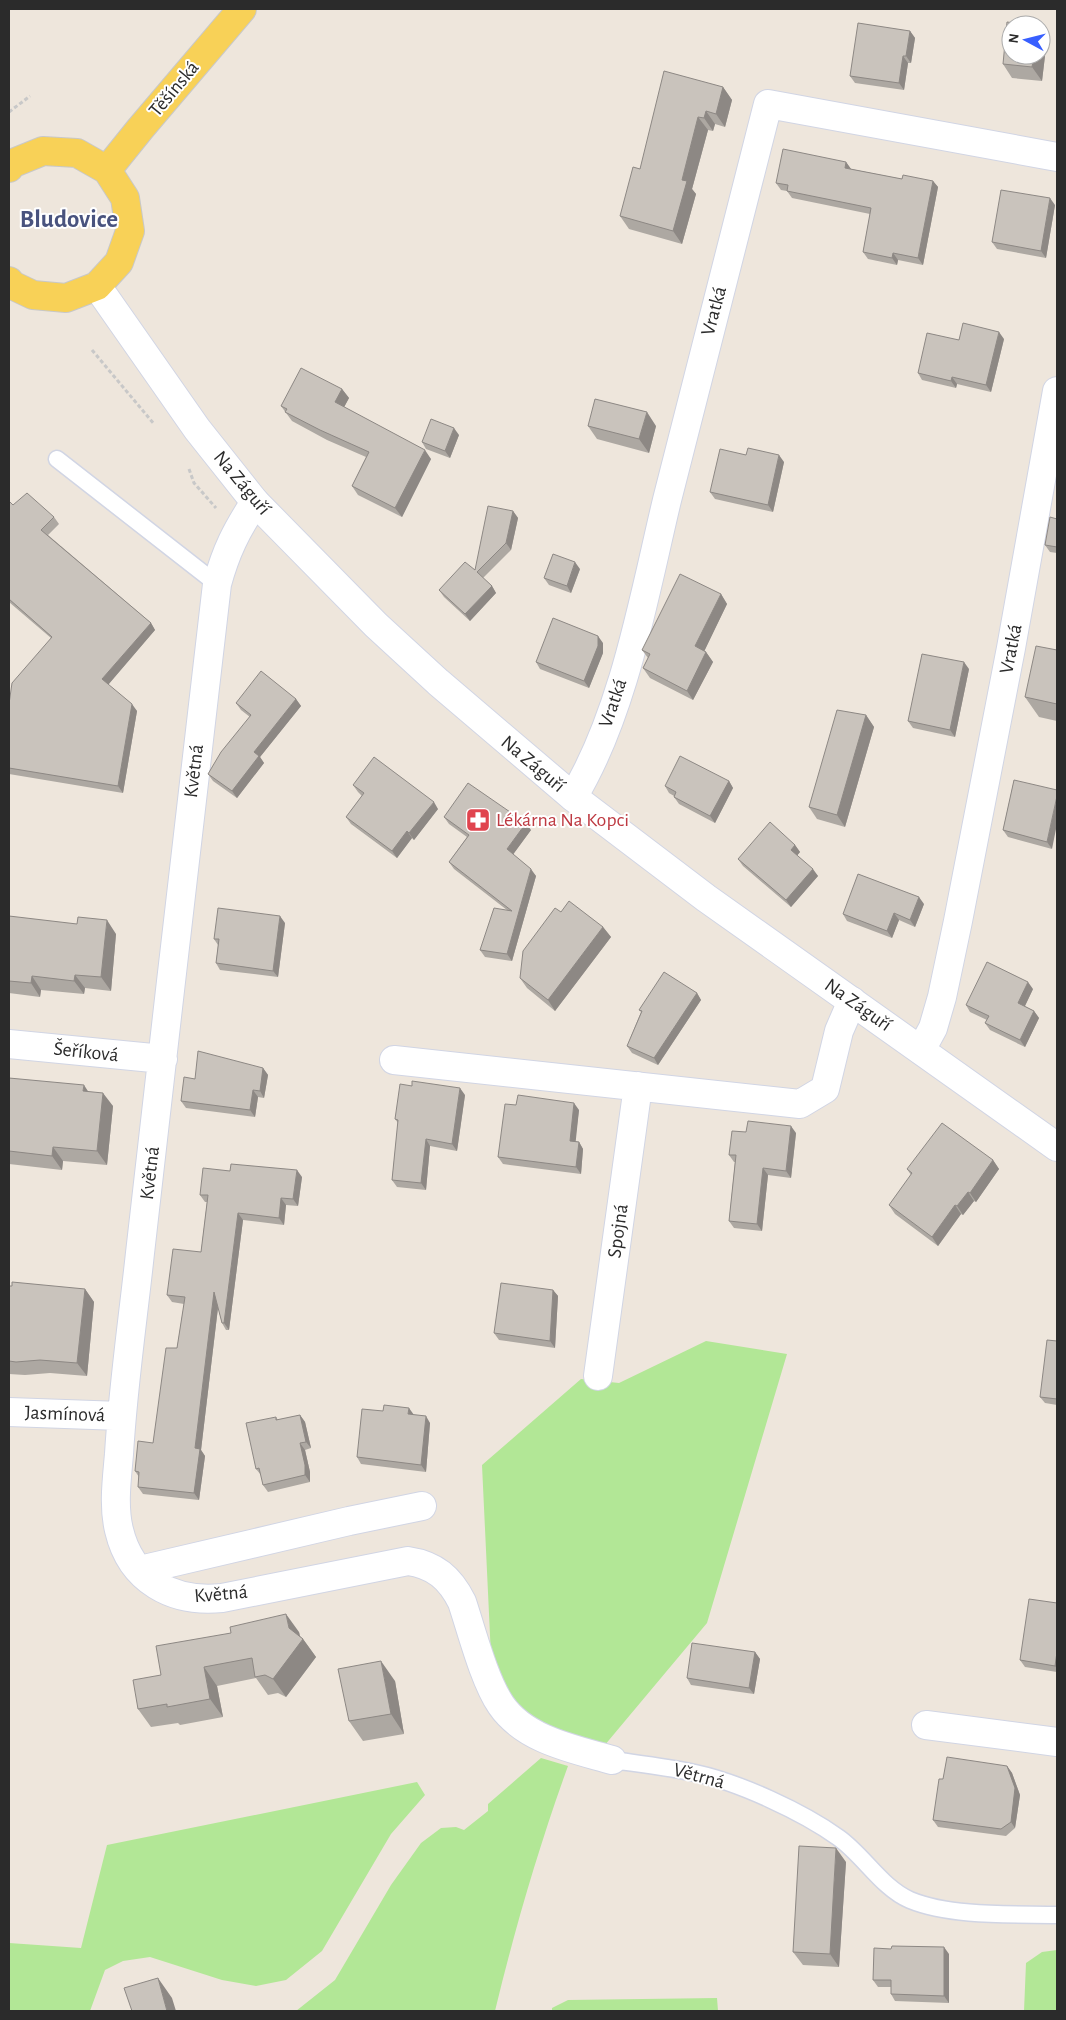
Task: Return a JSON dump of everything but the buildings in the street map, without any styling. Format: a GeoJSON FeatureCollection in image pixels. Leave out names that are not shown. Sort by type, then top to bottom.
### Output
{"type":"FeatureCollection","features":[{"type":"Feature","properties":{"kind":"main road","name":"Těšínská"},"geometry":{"type":"LineString","coordinates":[[107,170],[140,128],[242,9]]}},
{"type":"Feature","properties":{"kind":"main road"},"geometry":{"type":"LineString","coordinates":[[10,164],[43,151],[77,153],[107,170],[125,198],[130,231],[119,262],[97,286],[66,298],[33,295],[10,284]]}},
{"type":"Feature","properties":{"kind":"street","name":"Vratká"},"geometry":{"type":"LineString","coordinates":[[573,798],[585,778],[603,733],[638,624],[705,347],[768,104],[1057,157]]}},
{"type":"Feature","properties":{"kind":"street","name":"Na Záguří"},"geometry":{"type":"LineString","coordinates":[[97,286],[196,429],[255,502],[401,649],[491,729],[573,798],[706,898],[1057,1147]]}},
{"type":"Feature","properties":{"kind":"street","name":"Vratká"},"geometry":{"type":"LineString","coordinates":[[922,1050],[933,1028],[942,997],[958,921],[1012,648],[1057,392]]}},
{"type":"Feature","properties":{"kind":"street","name":"Květná"},"geometry":{"type":"LineString","coordinates":[[255,502],[236,530],[225,556],[217,584],[188,818],[163,1060],[121,1416],[117,1504],[119,1530],[129,1554],[140,1570],[155,1585],[166,1592],[192,1598],[207,1599],[408,1561]]}},
{"type":"Feature","properties":{"kind":"street"},"geometry":{"type":"LineString","coordinates":[[394,1060],[800,1104],[825,1089],[839,1031],[852,1001]]}},
{"type":"Feature","properties":{"kind":"street","name":"Šeříková"},"geometry":{"type":"LineString","coordinates":[[9,1044],[163,1060]]}},
{"type":"Feature","properties":{"kind":"street","name":"Spojná"},"geometry":{"type":"LineString","coordinates":[[598,1376],[638,1086]]}},
{"type":"Feature","properties":{"kind":"street","name":"Jasmínová"},"geometry":{"type":"LineString","coordinates":[[9,1412],[121,1416]]}},
{"type":"Feature","properties":{"kind":"street"},"geometry":{"type":"LineString","coordinates":[[140,1570],[349,1521],[422,1506]]}},
{"type":"Feature","properties":{"kind":"street","name":"Větrná"},"geometry":{"type":"LineString","coordinates":[[408,1561],[422,1563],[434,1568],[445,1576],[455,1589],[462,1602],[492,1688],[502,1706],[511,1716],[552,1742],[612,1760]]}},
{"type":"Feature","properties":{"kind":"street"},"geometry":{"type":"LineString","coordinates":[[926,1725],[1057,1742]]}},
{"type":"Feature","properties":{"kind":"lane"},"geometry":{"type":"LineString","coordinates":[[57,459],[217,584]]}},
{"type":"Feature","properties":{"kind":"lane","name":"Větrná"},"geometry":{"type":"LineString","coordinates":[[612,1760],[663,1767],[717,1779],[798,1813],[829,1830],[852,1847],[883,1880],[908,1900],[939,1908],[970,1912],[1057,1916]]}},
{"type":"Feature","properties":{"kind":"path"},"geometry":{"type":"LineString","coordinates":[[9,112],[30,96]]}},
{"type":"Feature","properties":{"kind":"path"},"geometry":{"type":"LineString","coordinates":[[92,350],[157,428]]}},
{"type":"Feature","properties":{"kind":"path"},"geometry":{"type":"LineString","coordinates":[[187,465],[194,483]]}},
{"type":"Feature","properties":{"kind":"green space"},"geometry":{"type":"Polygon","coordinates":[[[706,1341],[787,1354],[707,1623],[599,1752],[494,1720],[482,1465],[581,1379],[619,1383],[706,1341]]]}},
{"type":"Feature","properties":{"kind":"green space"},"geometry":{"type":"Polygon","coordinates":[[[541,1758],[568,1766],[528,1887],[495,2011],[296,2011],[335,1980],[391,1885],[421,1843],[441,1828],[456,1827],[464,1830],[488,1811],[488,1804],[541,1758]]]}},
{"type":"Feature","properties":{"kind":"green space"},"geometry":{"type":"Polygon","coordinates":[[[417,1782],[425,1795],[391,1834],[322,1951],[286,1980],[256,1986],[222,1980],[150,1957],[123,1961],[105,1970],[90,2011],[9,2011],[9,1943],[81,1948],[107,1845],[417,1782]]]}},
{"type":"Feature","properties":{"kind":"green space"},"geometry":{"type":"Polygon","coordinates":[[[1057,1950],[1057,2011],[1024,2011],[1026,1963],[1042,1952],[1057,1950]]]}},
{"type":"Feature","properties":{"kind":"green space"},"geometry":{"type":"Polygon","coordinates":[[[717,1998],[718,2011],[552,2011],[552,2008],[568,2000],[717,1998]]]}},
{"type":"Feature","properties":{"kind":"place","name":"Lékárna Na Kopci"},"geometry":{"type":"Point","coordinates":[478,820]}},
{"type":"Feature","properties":{"kind":"district","name":"Bludovice"},"geometry":{"type":"Point","coordinates":[69,219]}}]}
